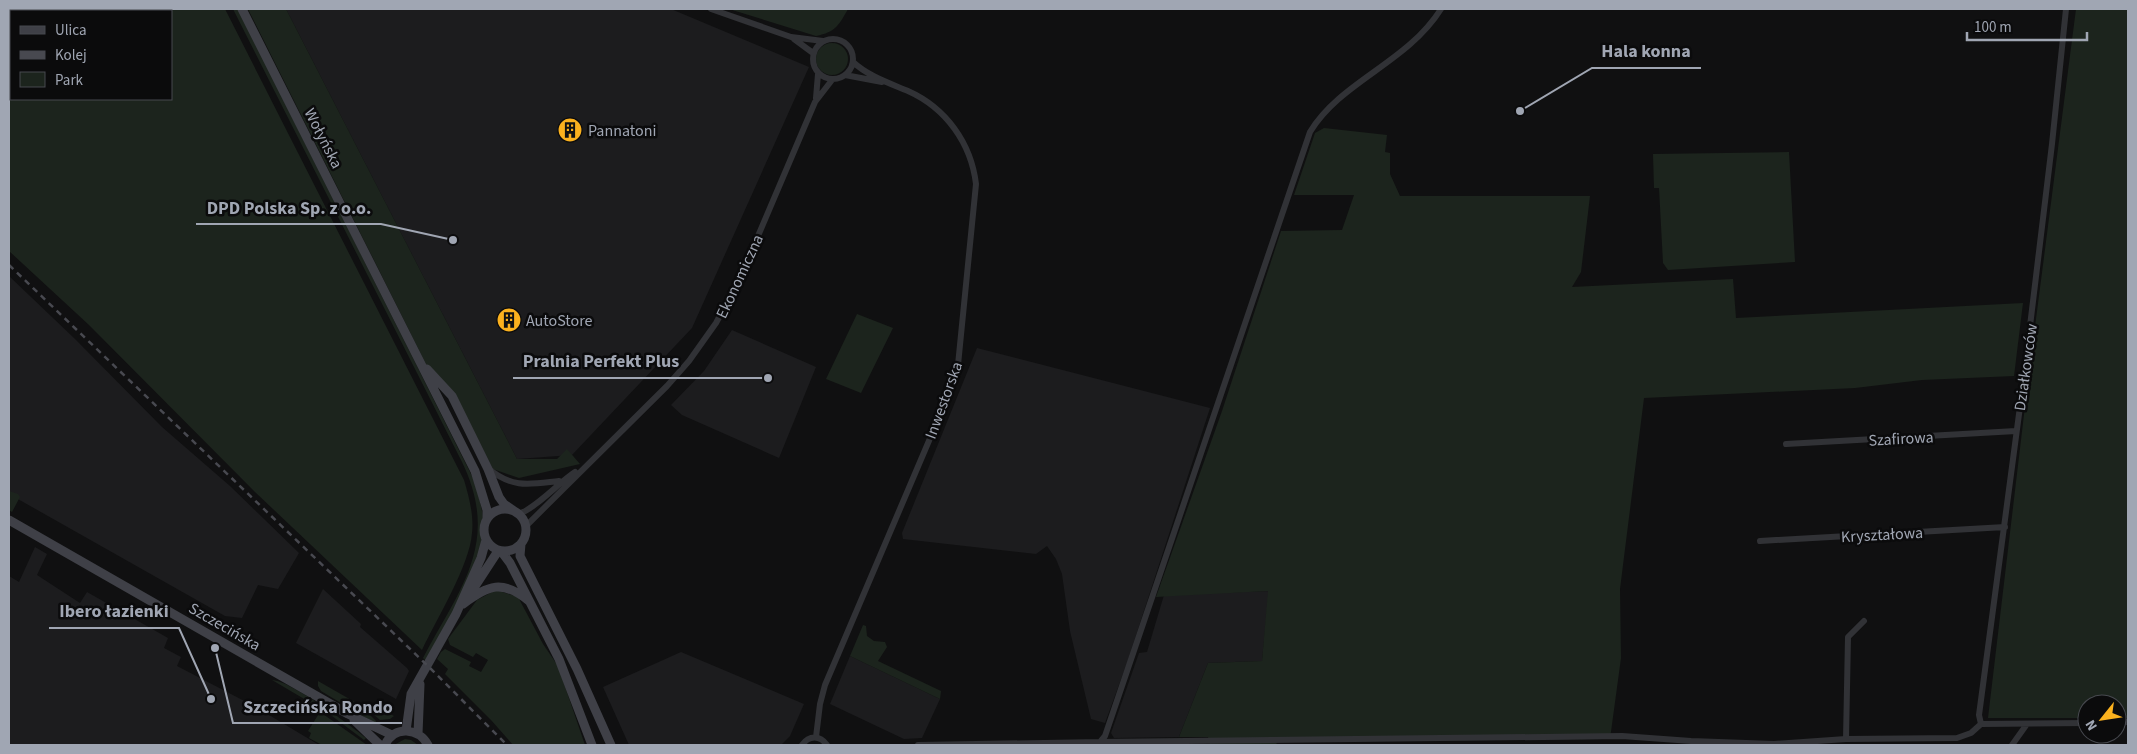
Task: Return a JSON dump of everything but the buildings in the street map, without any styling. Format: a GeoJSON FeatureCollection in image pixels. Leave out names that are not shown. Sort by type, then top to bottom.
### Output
{"type":"FeatureCollection","features":[{"type":"Feature","properties":{"kind":"main road","name":"Wołyńska"},"geometry":{"type":"LineString","coordinates":[[242,9],[475,471],[487,510],[487,519]]}},
{"type":"Feature","properties":{"kind":"main road","name":"Wołyńska"},"geometry":{"type":"LineString","coordinates":[[420,362],[452,396],[488,469],[499,497],[504,504],[518,514]]}},
{"type":"Feature","properties":{"kind":"main road"},"geometry":{"type":"LineString","coordinates":[[592,745],[563,666],[532,604],[510,563],[499,551],[491,547],[486,540],[483,531],[487,519],[492,513],[502,509],[518,514],[526,526],[520,556],[577,669],[611,745]]}},
{"type":"Feature","properties":{"kind":"main road","name":"Szczecińska"},"geometry":{"type":"LineString","coordinates":[[9,520],[348,714],[392,735]]}},
{"type":"Feature","properties":{"kind":"main road"},"geometry":{"type":"LineString","coordinates":[[406,731],[411,694],[456,614],[481,558],[486,540]]}},
{"type":"Feature","properties":{"kind":"main road"},"geometry":{"type":"LineString","coordinates":[[499,551],[513,550],[521,544]]}},
{"type":"Feature","properties":{"kind":"main road"},"geometry":{"type":"LineString","coordinates":[[456,614],[499,551]]}},
{"type":"Feature","properties":{"kind":"main road"},"geometry":{"type":"LineString","coordinates":[[463,604],[486,589],[495,586],[510,588],[532,604]]}},
{"type":"Feature","properties":{"kind":"main road"},"geometry":{"type":"LineString","coordinates":[[418,734],[417,715],[420,681]]}},
{"type":"Feature","properties":{"kind":"main road","name":"Szczecińska"},"geometry":{"type":"LineString","coordinates":[[348,714],[380,745]]}},
{"type":"Feature","properties":{"kind":"main road"},"geometry":{"type":"LineString","coordinates":[[385,745],[392,735],[406,731],[418,734],[428,745]]}},
{"type":"Feature","properties":{"kind":"street"},"geometry":{"type":"LineString","coordinates":[[711,9],[791,36],[823,41],[833,38],[843,41],[851,49],[853,62],[845,75],[832,80],[818,74],[813,64],[813,53],[823,41]]}},
{"type":"Feature","properties":{"kind":"street"},"geometry":{"type":"LineString","coordinates":[[1100,742],[1110,725],[1310,132],[1322,115],[1339,99],[1414,42],[1441,9]]}},
{"type":"Feature","properties":{"kind":"street","name":"Działkowców"},"geometry":{"type":"LineString","coordinates":[[1981,724],[1979,716],[2024,374],[2051,153],[2066,9]]}},
{"type":"Feature","properties":{"kind":"street"},"geometry":{"type":"LineString","coordinates":[[791,36],[813,53]]}},
{"type":"Feature","properties":{"kind":"street","name":"Inwestorska"},"geometry":{"type":"LineString","coordinates":[[816,738],[820,704],[825,684],[950,389],[958,365],[962,346],[976,184],[974,166],[968,150],[955,130],[932,105],[888,83],[853,62]]}},
{"type":"Feature","properties":{"kind":"street","name":"Ekonomiczna"},"geometry":{"type":"LineString","coordinates":[[815,102],[818,74]]}},
{"type":"Feature","properties":{"kind":"street","name":"Inwestorska"},"geometry":{"type":"LineString","coordinates":[[845,75],[888,83]]}},
{"type":"Feature","properties":{"kind":"street","name":"Ekonomiczna"},"geometry":{"type":"LineString","coordinates":[[526,526],[554,499],[582,467],[666,386],[689,361],[716,323],[741,276],[815,102],[832,80]]}},
{"type":"Feature","properties":{"kind":"street","name":"Szafirowa"},"geometry":{"type":"LineString","coordinates":[[1786,444],[2016,431]]}},
{"type":"Feature","properties":{"kind":"street","name":"Ekonomiczna"},"geometry":{"type":"LineString","coordinates":[[518,514],[531,508],[561,481],[582,467]]}},
{"type":"Feature","properties":{"kind":"street"},"geometry":{"type":"LineString","coordinates":[[488,469],[503,480],[510,482],[530,485],[561,481]]}},
{"type":"Feature","properties":{"kind":"street","name":"Kryształowa"},"geometry":{"type":"LineString","coordinates":[[1760,541],[2005,527]]}},
{"type":"Feature","properties":{"kind":"street"},"geometry":{"type":"LineString","coordinates":[[1846,739],[1848,637],[1864,622]]}},
{"type":"Feature","properties":{"kind":"street"},"geometry":{"type":"LineString","coordinates":[[918,745],[1622,736],[1774,744],[1846,739],[1957,738],[1971,733],[1981,724],[2077,723]]}},
{"type":"Feature","properties":{"kind":"street"},"geometry":{"type":"LineString","coordinates":[[2012,745],[2027,724]]}},
{"type":"Feature","properties":{"kind":"street"},"geometry":{"type":"LineString","coordinates":[[802,745],[808,739],[816,738],[827,744]]}},
{"type":"Feature","properties":{"kind":"shaded area"},"geometry":{"type":"Polygon","coordinates":[[[286,9],[671,9],[809,67],[692,328],[572,455],[517,459],[286,9]]]}},
{"type":"Feature","properties":{"kind":"shaded area"},"geometry":{"type":"Polygon","coordinates":[[[9,276],[75,339],[162,427],[230,486],[299,553],[278,589],[258,585],[242,618],[225,616],[9,494],[9,276]]]}},
{"type":"Feature","properties":{"kind":"shaded area"},"geometry":{"type":"Polygon","coordinates":[[[732,330],[816,367],[779,458],[682,415],[671,405],[704,371],[732,330]]]}},
{"type":"Feature","properties":{"kind":"shaded area"},"geometry":{"type":"Polygon","coordinates":[[[977,348],[1210,408],[1127,663],[1105,723],[1091,719],[1070,631],[1062,574],[1056,559],[1047,546],[1036,554],[903,539],[902,533],[977,348]]]}},
{"type":"Feature","properties":{"kind":"shaded area"},"geometry":{"type":"Polygon","coordinates":[[[35,547],[47,554],[37,575],[80,603],[87,592],[168,638],[164,648],[181,657],[177,666],[254,706],[319,745],[9,745],[9,576],[19,582],[35,547]]]}},
{"type":"Feature","properties":{"kind":"shaded area"},"geometry":{"type":"Polygon","coordinates":[[[323,589],[361,624],[360,627],[409,671],[396,699],[296,643],[323,589]]]}},
{"type":"Feature","properties":{"kind":"shaded area"},"geometry":{"type":"Polygon","coordinates":[[[1269,591],[1262,661],[1208,663],[1179,737],[1114,738],[1111,733],[1139,653],[1147,652],[1164,595],[1269,591]]]}},
{"type":"Feature","properties":{"kind":"shaded area"},"geometry":{"type":"Polygon","coordinates":[[[681,652],[804,704],[790,736],[781,745],[629,745],[603,687],[681,652]]]}},
{"type":"Feature","properties":{"kind":"shaded area"},"geometry":{"type":"Polygon","coordinates":[[[850,656],[940,699],[922,738],[904,739],[830,704],[850,656]]]}},
{"type":"Feature","properties":{"kind":"green space"},"geometry":{"type":"Polygon","coordinates":[[[9,9],[225,9],[464,480],[472,513],[470,546],[452,592],[422,650],[255,492],[89,325],[9,251],[9,9]]]}},
{"type":"Feature","properties":{"kind":"green space"},"geometry":{"type":"Polygon","coordinates":[[[233,9],[238,9],[473,478],[478,493],[483,519],[478,556],[464,593],[426,661],[423,658],[462,587],[471,564],[477,541],[478,517],[473,491],[462,462],[233,9]]]}},
{"type":"Feature","properties":{"kind":"green space"},"geometry":{"type":"Polygon","coordinates":[[[248,9],[286,9],[517,459],[557,459],[567,449],[580,464],[519,478],[493,469],[457,398],[426,364],[248,9]]]}},
{"type":"Feature","properties":{"kind":"green space"},"geometry":{"type":"Polygon","coordinates":[[[729,9],[848,9],[833,30],[816,36],[729,9]]]}},
{"type":"Feature","properties":{"kind":"green space"},"geometry":{"type":"Polygon","coordinates":[[[2076,9],[2128,9],[2128,718],[2127,694],[2077,694],[2077,718],[1988,718],[2028,381],[2076,9]]]}},
{"type":"Feature","properties":{"kind":"green space"},"geometry":{"type":"Polygon","coordinates":[[[832,43],[838,44],[843,48],[847,53],[847,65],[843,70],[838,74],[832,75],[826,74],[821,70],[817,65],[816,59],[817,53],[821,48],[826,44],[832,43]]]}},
{"type":"Feature","properties":{"kind":"green space"},"geometry":{"type":"Polygon","coordinates":[[[1324,128],[1387,135],[1385,152],[1390,153],[1390,174],[1400,196],[1590,196],[1581,272],[1572,287],[1733,279],[1736,318],[2023,303],[2014,376],[1922,380],[1855,388],[1644,398],[1620,589],[1621,658],[1610,739],[1277,742],[1276,745],[1210,745],[1208,737],[1179,737],[1208,663],[1262,661],[1268,591],[1156,597],[1222,411],[1281,231],[1342,230],[1354,195],[1294,195],[1315,133],[1324,128]]]}},
{"type":"Feature","properties":{"kind":"green space"},"geometry":{"type":"Polygon","coordinates":[[[1789,152],[1795,262],[1668,270],[1663,263],[1659,188],[1654,188],[1653,154],[1789,152]]]}},
{"type":"Feature","properties":{"kind":"green space"},"geometry":{"type":"Polygon","coordinates":[[[857,314],[893,328],[861,393],[826,379],[857,314]]]}},
{"type":"Feature","properties":{"kind":"green space"},"geometry":{"type":"Polygon","coordinates":[[[9,491],[18,494],[20,497],[12,512],[9,510],[9,491]]]}},
{"type":"Feature","properties":{"kind":"green space"},"geometry":{"type":"Polygon","coordinates":[[[496,590],[518,597],[543,644],[558,666],[585,745],[513,745],[445,674],[448,669],[437,659],[445,649],[471,662],[469,666],[481,672],[488,660],[476,653],[473,657],[450,645],[448,639],[477,600],[496,590]]]}},
{"type":"Feature","properties":{"kind":"green space"},"geometry":{"type":"Polygon","coordinates":[[[863,625],[866,626],[867,636],[874,641],[885,642],[887,647],[878,661],[941,691],[940,699],[850,656],[863,625]]]}},
{"type":"Feature","properties":{"kind":"green space"},"geometry":{"type":"Polygon","coordinates":[[[272,680],[281,682],[306,695],[366,738],[364,740],[328,713],[272,680]]]}},
{"type":"Feature","properties":{"kind":"green space"},"geometry":{"type":"Polygon","coordinates":[[[318,681],[360,705],[376,721],[376,724],[321,691],[318,681]]]}},
{"type":"Feature","properties":{"kind":"green space"},"geometry":{"type":"Polygon","coordinates":[[[367,703],[394,716],[390,719],[380,720],[366,708],[367,703]]]}},
{"type":"Feature","properties":{"kind":"green space"},"geometry":{"type":"Polygon","coordinates":[[[320,712],[367,745],[322,745],[309,738],[311,733],[308,731],[320,712]]]}},
{"type":"Feature","properties":{"kind":"green space"},"geometry":{"type":"Polygon","coordinates":[[[405,739],[411,740],[418,745],[394,745],[405,739]]]}},
{"type":"Feature","properties":{"kind":"railway"},"geometry":{"type":"LineString","coordinates":[[9,265],[431,669],[507,745]]}},
{"type":"Feature","properties":{"kind":"place","name":"Hala konna"},"geometry":{"type":"Point","coordinates":[1520,111]}},
{"type":"Feature","properties":{"kind":"place","name":"Pannatoni"},"geometry":{"type":"Point","coordinates":[570,130]}},
{"type":"Feature","properties":{"kind":"place","name":"DPD Polska Sp. z o.o."},"geometry":{"type":"Point","coordinates":[453,240]}},
{"type":"Feature","properties":{"kind":"place","name":"AutoStore"},"geometry":{"type":"Point","coordinates":[509,320]}},
{"type":"Feature","properties":{"kind":"place","name":"Pralnia Perfekt Plus"},"geometry":{"type":"Point","coordinates":[768,378]}},
{"type":"Feature","properties":{"kind":"place","name":"Szczecińska Rondo"},"geometry":{"type":"Point","coordinates":[215,648]}},
{"type":"Feature","properties":{"kind":"place","name":"Ibero łazienki"},"geometry":{"type":"Point","coordinates":[211,699]}}]}
